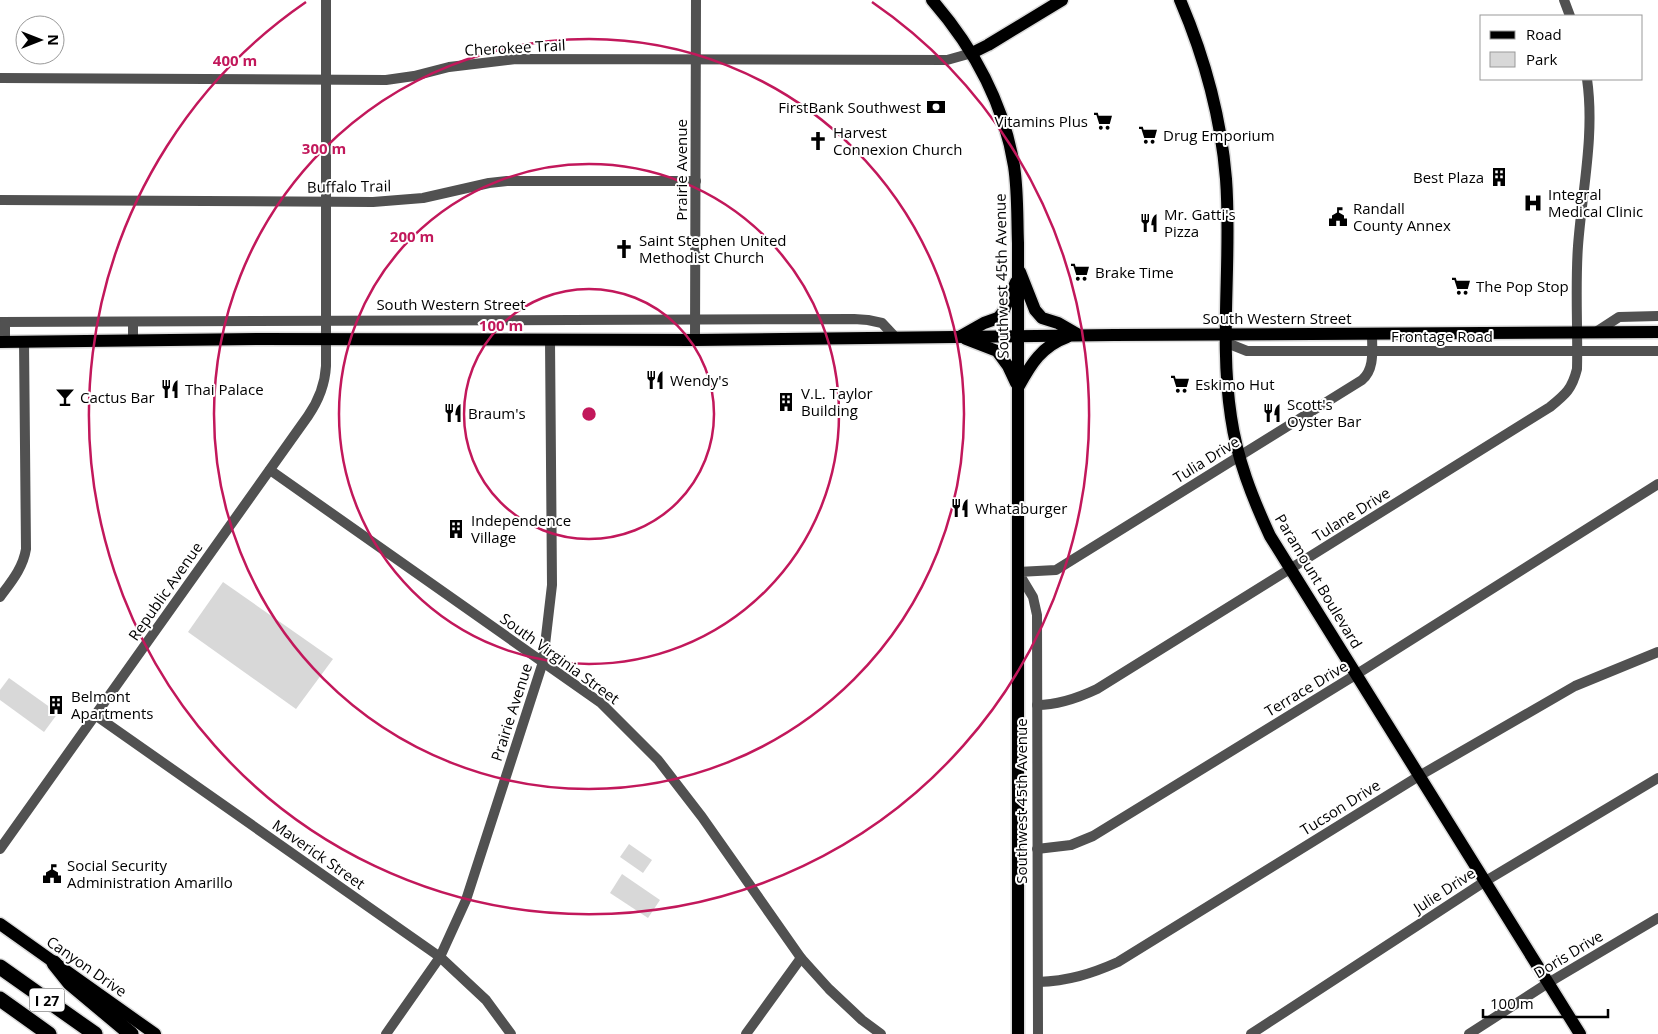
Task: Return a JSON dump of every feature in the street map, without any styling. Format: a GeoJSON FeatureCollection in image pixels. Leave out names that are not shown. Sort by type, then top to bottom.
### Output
{"type":"FeatureCollection","features":[{"type":"Feature","properties":{"kind":"highway"},"geometry":{"type":"LineString","coordinates":[[54,964],[70,983],[131,1034]]}},
{"type":"Feature","properties":{"kind":"highway","name":"I 27"},"geometry":{"type":"LineString","coordinates":[[0,967],[95,1034]]}},
{"type":"Feature","properties":{"kind":"highway","name":"I 27"},"geometry":{"type":"LineString","coordinates":[[0,999],[49,1034]]}},
{"type":"Feature","properties":{"kind":"main road","name":"Southwest 45th Avenue"},"geometry":{"type":"LineString","coordinates":[[932,0],[956,28],[972,53],[991,92],[1006,130],[1016,182],[1018,272],[1018,1034]]}},
{"type":"Feature","properties":{"kind":"main road"},"geometry":{"type":"LineString","coordinates":[[972,53],[996,41],[1062,0]]}},
{"type":"Feature","properties":{"kind":"main road","name":"Paramount Boulevard"},"geometry":{"type":"LineString","coordinates":[[1180,0],[1205,69],[1217,118],[1223,156],[1227,234],[1229,396],[1231,418],[1239,456],[1248,486],[1270,536],[1580,1034]]}},
{"type":"Feature","properties":{"kind":"main road"},"geometry":{"type":"LineString","coordinates":[[1018,272],[1035,310],[1042,318],[1058,324],[1077,335]]}},
{"type":"Feature","properties":{"kind":"main road"},"geometry":{"type":"LineString","coordinates":[[960,337],[984,323],[998,318],[1003,312],[1018,272]]}},
{"type":"Feature","properties":{"kind":"main road","name":"South Western Street"},"geometry":{"type":"LineString","coordinates":[[2,342],[326,339],[695,340],[1077,335],[1227,339],[1372,334],[1658,332]]}},
{"type":"Feature","properties":{"kind":"main road"},"geometry":{"type":"LineString","coordinates":[[1018,388],[1032,363],[1043,350],[1057,341],[1077,335]]}},
{"type":"Feature","properties":{"kind":"main road"},"geometry":{"type":"LineString","coordinates":[[960,337],[997,351],[1008,366],[1018,388]]}},
{"type":"Feature","properties":{"kind":"main road","name":"Canyon Drive"},"geometry":{"type":"LineString","coordinates":[[0,924],[155,1034]]}},
{"type":"Feature","properties":{"kind":"street","name":"Republic Avenue"},"geometry":{"type":"LineString","coordinates":[[0,850],[320,397],[326,370],[326,0]]}},
{"type":"Feature","properties":{"kind":"street","name":"Prairie Avenue"},"geometry":{"type":"LineString","coordinates":[[695,340],[696,0]]}},
{"type":"Feature","properties":{"kind":"street"},"geometry":{"type":"LineString","coordinates":[[1568,1],[1570,15]]}},
{"type":"Feature","properties":{"kind":"street","name":"Cherokee Trail"},"geometry":{"type":"LineString","coordinates":[[0,78],[401,79],[449,67],[516,59],[947,60],[972,53]]}},
{"type":"Feature","properties":{"kind":"street","name":"Tulane Drive"},"geometry":{"type":"LineString","coordinates":[[1037,705],[1050,705],[1079,698],[1097,689],[1550,407],[1567,394],[1574,382],[1577,369],[1578,249],[1589,143],[1587,80]]}},
{"type":"Feature","properties":{"kind":"street","name":"Buffalo Trail"},"geometry":{"type":"LineString","coordinates":[[0,200],[326,202],[410,200],[507,180],[696,181]]}},
{"type":"Feature","properties":{"kind":"street"},"geometry":{"type":"LineString","coordinates":[[1596,332],[1619,316],[1658,316]]}},
{"type":"Feature","properties":{"kind":"street","name":"South Western Street"},"geometry":{"type":"LineString","coordinates":[[2,322],[868,320],[882,323],[896,338]]}},
{"type":"Feature","properties":{"kind":"street"},"geometry":{"type":"LineString","coordinates":[[373,321],[373,339]]}},
{"type":"Feature","properties":{"kind":"street"},"geometry":{"type":"LineString","coordinates":[[2,322],[2,342]]}},
{"type":"Feature","properties":{"kind":"street"},"geometry":{"type":"LineString","coordinates":[[133,322],[134,341]]}},
{"type":"Feature","properties":{"kind":"street","name":"Tulia Drive"},"geometry":{"type":"LineString","coordinates":[[1018,572],[1056,570],[1362,380],[1368,375],[1371,366],[1372,334]]}},
{"type":"Feature","properties":{"kind":"street","name":"Frontage Road"},"geometry":{"type":"LineString","coordinates":[[1227,339],[1247,351],[1658,351]]}},
{"type":"Feature","properties":{"kind":"street","name":"Prairie Avenue"},"geometry":{"type":"LineString","coordinates":[[386,1034],[440,957],[466,900],[543,662],[552,585],[550,340]]}},
{"type":"Feature","properties":{"kind":"street"},"geometry":{"type":"LineString","coordinates":[[0,598],[22,565],[26,549],[24,342]]}},
{"type":"Feature","properties":{"kind":"street","name":"South Virginia Street"},"geometry":{"type":"LineString","coordinates":[[270,470],[601,703],[658,760],[702,816],[801,958],[862,1020],[881,1034]]}},
{"type":"Feature","properties":{"kind":"street","name":"Terrace Drive"},"geometry":{"type":"LineString","coordinates":[[1037,850],[1071,845],[1093,836],[1357,674],[1658,484]]}},
{"type":"Feature","properties":{"kind":"street","name":"Southwest 45th Avenue"},"geometry":{"type":"LineString","coordinates":[[1018,572],[1033,597],[1036,615],[1038,1034]]}},
{"type":"Feature","properties":{"kind":"street","name":"Tucson Drive"},"geometry":{"type":"LineString","coordinates":[[1038,982],[1052,982],[1092,974],[1118,962],[1419,776],[1575,686],[1658,652]]}},
{"type":"Feature","properties":{"kind":"street","name":"Maverick Street"},"geometry":{"type":"LineString","coordinates":[[96,715],[440,957],[486,1000],[511,1034]]}},
{"type":"Feature","properties":{"kind":"street","name":"Julie Drive"},"geometry":{"type":"LineString","coordinates":[[1251,1034],[1484,882],[1658,778]]}},
{"type":"Feature","properties":{"kind":"street","name":"Doris Drive"},"geometry":{"type":"LineString","coordinates":[[1469,1034],[1548,983],[1658,918]]}},
{"type":"Feature","properties":{"kind":"street"},"geometry":{"type":"LineString","coordinates":[[746,1034],[801,958]]}},
{"type":"Feature","properties":{"kind":"green space"},"geometry":{"type":"Polygon","coordinates":[[[223,582],[333,659],[296,709],[188,632],[223,582]]]}},
{"type":"Feature","properties":{"kind":"green space"},"geometry":{"type":"Polygon","coordinates":[[[9,678],[58,713],[44,732],[0,700],[0,690],[9,678]]]}},
{"type":"Feature","properties":{"kind":"green space"},"geometry":{"type":"Polygon","coordinates":[[[629,844],[652,860],[643,873],[620,857],[629,844]]]}},
{"type":"Feature","properties":{"kind":"green space"},"geometry":{"type":"Polygon","coordinates":[[[622,874],[660,900],[648,918],[610,893],[622,874]]]}},
{"type":"Feature","properties":{"kind":"place","name":"FirstBank Southwest"},"geometry":{"type":"Point","coordinates":[936,107]}},
{"type":"Feature","properties":{"kind":"place","name":"Vitamins Plus"},"geometry":{"type":"Point","coordinates":[1103,121]}},
{"type":"Feature","properties":{"kind":"place","name":"Drug Emporium"},"geometry":{"type":"Point","coordinates":[1148,135]}},
{"type":"Feature","properties":{"kind":"place","name":"Harvest Connexion Church"},"geometry":{"type":"Point","coordinates":[818,141]}},
{"type":"Feature","properties":{"kind":"place","name":"Best Plaza"},"geometry":{"type":"Point","coordinates":[1499,177]}},
{"type":"Feature","properties":{"kind":"place","name":"Integral Medical Clinic"},"geometry":{"type":"Point","coordinates":[1533,203]}},
{"type":"Feature","properties":{"kind":"place","name":"Randall County Annex"},"geometry":{"type":"Point","coordinates":[1338,217]}},
{"type":"Feature","properties":{"kind":"place","name":"Mr. Gatti's Pizza"},"geometry":{"type":"Point","coordinates":[1149,223]}},
{"type":"Feature","properties":{"kind":"place","name":"Saint Stephen United Methodist Church"},"geometry":{"type":"Point","coordinates":[624,249]}},
{"type":"Feature","properties":{"kind":"place","name":"Brake Time"},"geometry":{"type":"Point","coordinates":[1080,272]}},
{"type":"Feature","properties":{"kind":"place","name":"The Pop Stop"},"geometry":{"type":"Point","coordinates":[1461,286]}},
{"type":"Feature","properties":{"kind":"place","name":"Wendy's"},"geometry":{"type":"Point","coordinates":[655,380]}},
{"type":"Feature","properties":{"kind":"place","name":"Eskimo Hut"},"geometry":{"type":"Point","coordinates":[1180,384]}},
{"type":"Feature","properties":{"kind":"place","name":"Thai Palace"},"geometry":{"type":"Point","coordinates":[170,389]}},
{"type":"Feature","properties":{"kind":"place","name":"Cactus Bar"},"geometry":{"type":"Point","coordinates":[65,397]}},
{"type":"Feature","properties":{"kind":"place","name":"V.L. Taylor Building"},"geometry":{"type":"Point","coordinates":[786,402]}},
{"type":"Feature","properties":{"kind":"place","name":"Braum's"},"geometry":{"type":"Point","coordinates":[453,413]}},
{"type":"Feature","properties":{"kind":"place","name":"Scott's Oyster Bar"},"geometry":{"type":"Point","coordinates":[1272,413]}},
{"type":"Feature","properties":{"kind":"place","name":"Whataburger"},"geometry":{"type":"Point","coordinates":[960,508]}},
{"type":"Feature","properties":{"kind":"place","name":"Independence Village"},"geometry":{"type":"Point","coordinates":[456,529]}},
{"type":"Feature","properties":{"kind":"place","name":"Belmont Apartments"},"geometry":{"type":"Point","coordinates":[56,705]}},
{"type":"Feature","properties":{"kind":"place","name":"Social Security Administration Amarillo"},"geometry":{"type":"Point","coordinates":[52,874]}}]}
